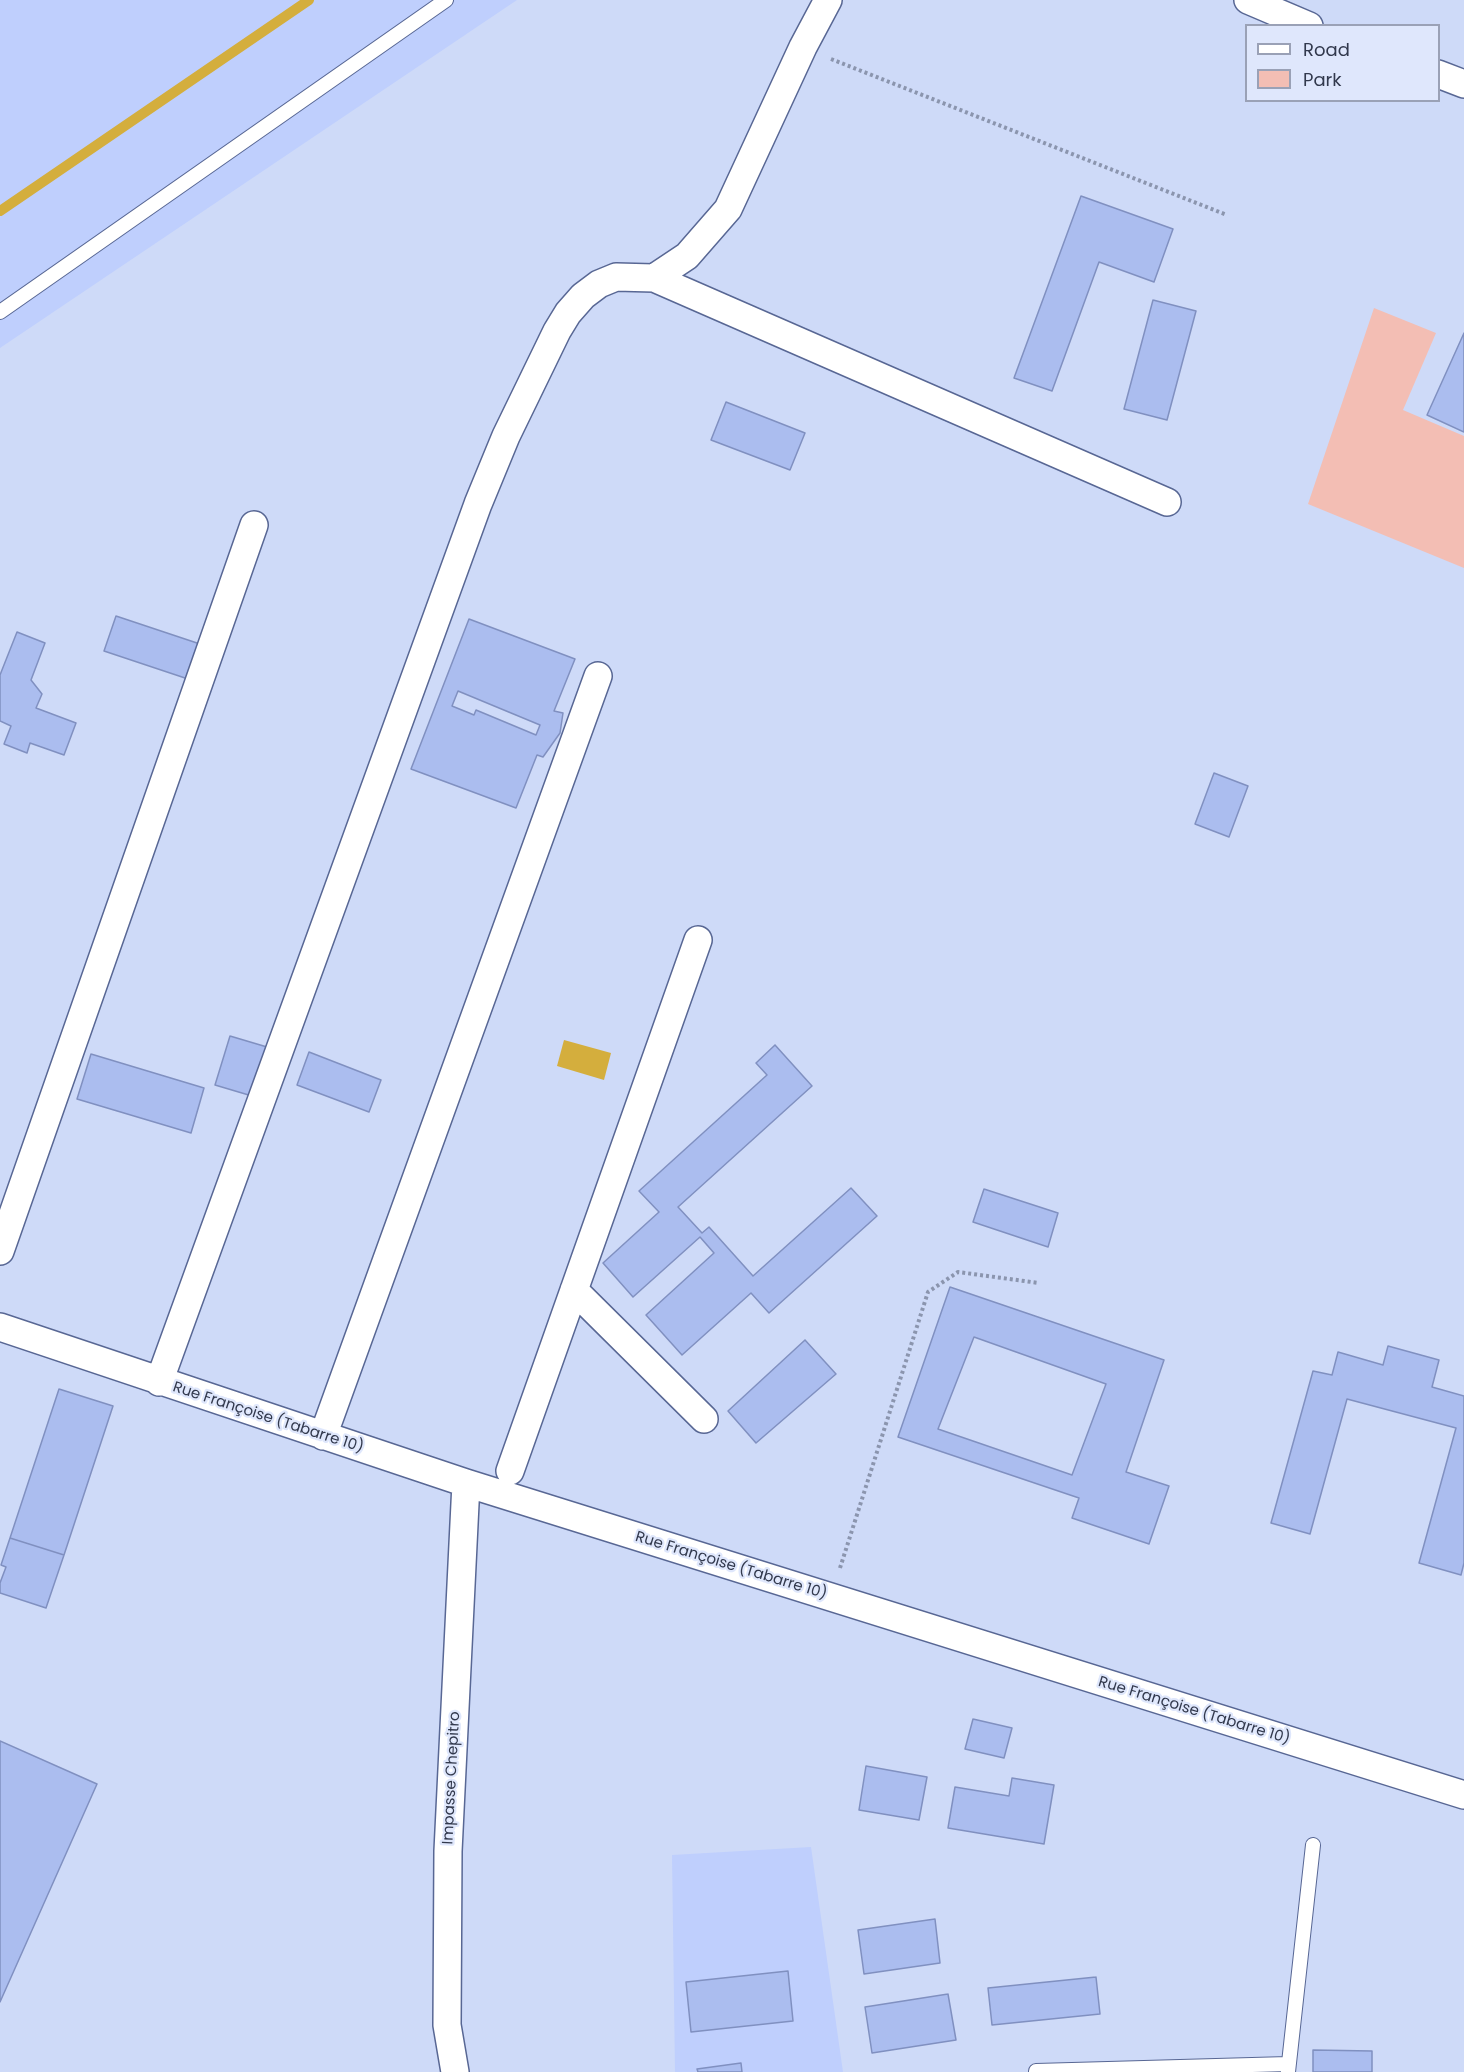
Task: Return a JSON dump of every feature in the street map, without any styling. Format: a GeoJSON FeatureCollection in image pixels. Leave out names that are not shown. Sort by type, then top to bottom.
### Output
{"type":"FeatureCollection","features":[{"type":"Feature","properties":{"kind":"street"},"geometry":{"type":"LineString","coordinates":[[654,278],[687,256],[728,209],[803,47],[828,0]]}},
{"type":"Feature","properties":{"kind":"street"},"geometry":{"type":"LineString","coordinates":[[1248,0],[1305,24]]}},
{"type":"Feature","properties":{"kind":"street"},"geometry":{"type":"LineString","coordinates":[[1440,75],[1464,84]]}},
{"type":"Feature","properties":{"kind":"street"},"geometry":{"type":"LineString","coordinates":[[159,1382],[478,504],[506,436],[557,331],[568,313],[583,296],[599,284],[616,277],[654,278],[1167,502]]}},
{"type":"Feature","properties":{"kind":"street"},"geometry":{"type":"LineString","coordinates":[[0,1251],[254,525]]}},
{"type":"Feature","properties":{"kind":"street"},"geometry":{"type":"LineString","coordinates":[[323,1436],[598,676]]}},
{"type":"Feature","properties":{"kind":"street"},"geometry":{"type":"LineString","coordinates":[[506,1482],[698,940]]}},
{"type":"Feature","properties":{"kind":"street"},"geometry":{"type":"LineString","coordinates":[[574,1290],[704,1419]]}},
{"type":"Feature","properties":{"kind":"street","name":"Rue Françoise (Tabarre 10)"},"geometry":{"type":"LineString","coordinates":[[0,1328],[466,1483],[506,1482],[831,1597],[1464,1795]]}},
{"type":"Feature","properties":{"kind":"street","name":"Impasse Chepitro"},"geometry":{"type":"LineString","coordinates":[[455,2072],[447,2025],[448,1851],[466,1483]]}},
{"type":"Feature","properties":{"kind":"lane"},"geometry":{"type":"LineString","coordinates":[[0,312],[446,0]]}},
{"type":"Feature","properties":{"kind":"lane"},"geometry":{"type":"LineString","coordinates":[[1036,2071],[1288,2068],[1313,1845]]}},
{"type":"Feature","properties":{"kind":"path"},"geometry":{"type":"LineString","coordinates":[[803,47],[1227,216]]}},
{"type":"Feature","properties":{"kind":"path"},"geometry":{"type":"LineString","coordinates":[[831,1597],[928,1292],[958,1272],[1040,1283]]}},
{"type":"Feature","properties":{"kind":"shaded area"},"geometry":{"type":"Polygon","coordinates":[[[0,0],[517,0],[0,348],[0,0]]]}},
{"type":"Feature","properties":{"kind":"shaded area"},"geometry":{"type":"Polygon","coordinates":[[[564,1040],[611,1053],[604,1080],[557,1066],[564,1040]]]}},
{"type":"Feature","properties":{"kind":"shaded area"},"geometry":{"type":"Polygon","coordinates":[[[811,1847],[843,2072],[675,2072],[672,1855],[811,1847]]]}},
{"type":"Feature","properties":{"kind":"green space"},"geometry":{"type":"Polygon","coordinates":[[[1374,308],[1436,333],[1403,410],[1464,436],[1464,568],[1308,504],[1374,308]]]}},
{"type":"Feature","properties":{"kind":"building"},"geometry":{"type":"Polygon","coordinates":[[[1081,196],[1173,229],[1154,282],[1099,262],[1052,391],[1014,378],[1081,196]]]}},
{"type":"Feature","properties":{"kind":"building"},"geometry":{"type":"Polygon","coordinates":[[[1153,300],[1196,311],[1167,420],[1124,409],[1153,300]]]}},
{"type":"Feature","properties":{"kind":"building"},"geometry":{"type":"Polygon","coordinates":[[[1464,333],[1464,432],[1427,415],[1464,333]]]}},
{"type":"Feature","properties":{"kind":"building"},"geometry":{"type":"Polygon","coordinates":[[[726,402],[805,433],[790,470],[711,440],[726,402]]]}},
{"type":"Feature","properties":{"kind":"building"},"geometry":{"type":"Polygon","coordinates":[[[116,616],[203,645],[191,680],[104,651],[116,616]]]}},
{"type":"Feature","properties":{"kind":"building"},"geometry":{"type":"Polygon","coordinates":[[[469,619],[575,659],[554,711],[563,713],[560,733],[543,757],[537,755],[516,808],[411,769],[469,619]],[[458,691],[452,706],[474,715],[476,710],[536,735],[540,725],[458,691]]]}},
{"type":"Feature","properties":{"kind":"building"},"geometry":{"type":"Polygon","coordinates":[[[17,632],[45,643],[31,680],[42,694],[36,708],[76,723],[64,755],[30,743],[27,753],[4,744],[11,726],[0,721],[0,675],[17,632]]]}},
{"type":"Feature","properties":{"kind":"building"},"geometry":{"type":"Polygon","coordinates":[[[1214,773],[1248,786],[1229,837],[1195,824],[1214,773]]]}},
{"type":"Feature","properties":{"kind":"building"},"geometry":{"type":"Polygon","coordinates":[[[230,1036],[267,1047],[252,1096],[215,1085],[230,1036]]]}},
{"type":"Feature","properties":{"kind":"building"},"geometry":{"type":"Polygon","coordinates":[[[775,1045],[812,1086],[678,1207],[702,1233],[709,1227],[753,1276],[851,1188],[877,1216],[769,1313],[751,1293],[682,1355],[646,1315],[714,1253],[700,1237],[633,1297],[603,1263],[659,1212],[639,1191],[767,1075],[756,1063],[775,1045]]]}},
{"type":"Feature","properties":{"kind":"building"},"geometry":{"type":"Polygon","coordinates":[[[309,1052],[381,1080],[369,1112],[297,1085],[309,1052]]]}},
{"type":"Feature","properties":{"kind":"building"},"geometry":{"type":"Polygon","coordinates":[[[91,1054],[204,1088],[191,1133],[77,1099],[91,1054]]]}},
{"type":"Feature","properties":{"kind":"building"},"geometry":{"type":"Polygon","coordinates":[[[984,1189],[1058,1213],[1048,1247],[973,1222],[984,1189]]]}},
{"type":"Feature","properties":{"kind":"building"},"geometry":{"type":"Polygon","coordinates":[[[950,1287],[1164,1360],[1126,1472],[1169,1486],[1149,1544],[1072,1518],[1079,1498],[898,1437],[950,1287]],[[974,1337],[938,1429],[1072,1475],[1106,1384],[974,1337]]]}},
{"type":"Feature","properties":{"kind":"building"},"geometry":{"type":"Polygon","coordinates":[[[805,1340],[836,1374],[756,1443],[728,1411],[805,1340]]]}},
{"type":"Feature","properties":{"kind":"building"},"geometry":{"type":"Polygon","coordinates":[[[1388,1346],[1439,1360],[1432,1387],[1464,1396],[1464,1563],[1461,1575],[1419,1563],[1456,1428],[1347,1399],[1310,1534],[1271,1523],[1313,1371],[1332,1375],[1338,1352],[1383,1365],[1388,1346]]]}},
{"type":"Feature","properties":{"kind":"building"},"geometry":{"type":"Polygon","coordinates":[[[59,1389],[113,1406],[64,1555],[10,1538],[59,1389]]]}},
{"type":"Feature","properties":{"kind":"building"},"geometry":{"type":"Polygon","coordinates":[[[10,1538],[64,1555],[46,1608],[0,1593],[0,1583],[6,1567],[1,1565],[10,1538]]]}},
{"type":"Feature","properties":{"kind":"building"},"geometry":{"type":"Polygon","coordinates":[[[973,1719],[1012,1728],[1004,1758],[965,1749],[973,1719]]]}},
{"type":"Feature","properties":{"kind":"building"},"geometry":{"type":"Polygon","coordinates":[[[0,1741],[97,1784],[0,2002],[0,1741]]]}},
{"type":"Feature","properties":{"kind":"building"},"geometry":{"type":"Polygon","coordinates":[[[866,1766],[927,1777],[919,1820],[859,1810],[866,1766]]]}},
{"type":"Feature","properties":{"kind":"building"},"geometry":{"type":"Polygon","coordinates":[[[1012,1778],[1054,1785],[1044,1844],[948,1828],[955,1787],[1009,1796],[1012,1778]]]}},
{"type":"Feature","properties":{"kind":"building"},"geometry":{"type":"Polygon","coordinates":[[[935,1919],[940,1963],[864,1974],[858,1930],[935,1919]]]}},
{"type":"Feature","properties":{"kind":"building"},"geometry":{"type":"Polygon","coordinates":[[[788,1971],[793,2021],[691,2032],[686,1982],[788,1971]]]}},
{"type":"Feature","properties":{"kind":"building"},"geometry":{"type":"Polygon","coordinates":[[[1096,1977],[1100,2014],[992,2025],[988,1988],[1096,1977]]]}},
{"type":"Feature","properties":{"kind":"building"},"geometry":{"type":"Polygon","coordinates":[[[948,1994],[956,2040],[872,2053],[865,2007],[948,1994]]]}},
{"type":"Feature","properties":{"kind":"building"},"geometry":{"type":"Polygon","coordinates":[[[1313,2050],[1372,2051],[1372,2072],[1313,2072],[1313,2050]]]}},
{"type":"Feature","properties":{"kind":"building"},"geometry":{"type":"Polygon","coordinates":[[[741,2063],[742,2072],[698,2072],[697,2069],[741,2063]]]}},
{"type":"Feature","properties":{"kind":"waterway"},"geometry":{"type":"LineString","coordinates":[[0,211],[309,0]]}}]}
